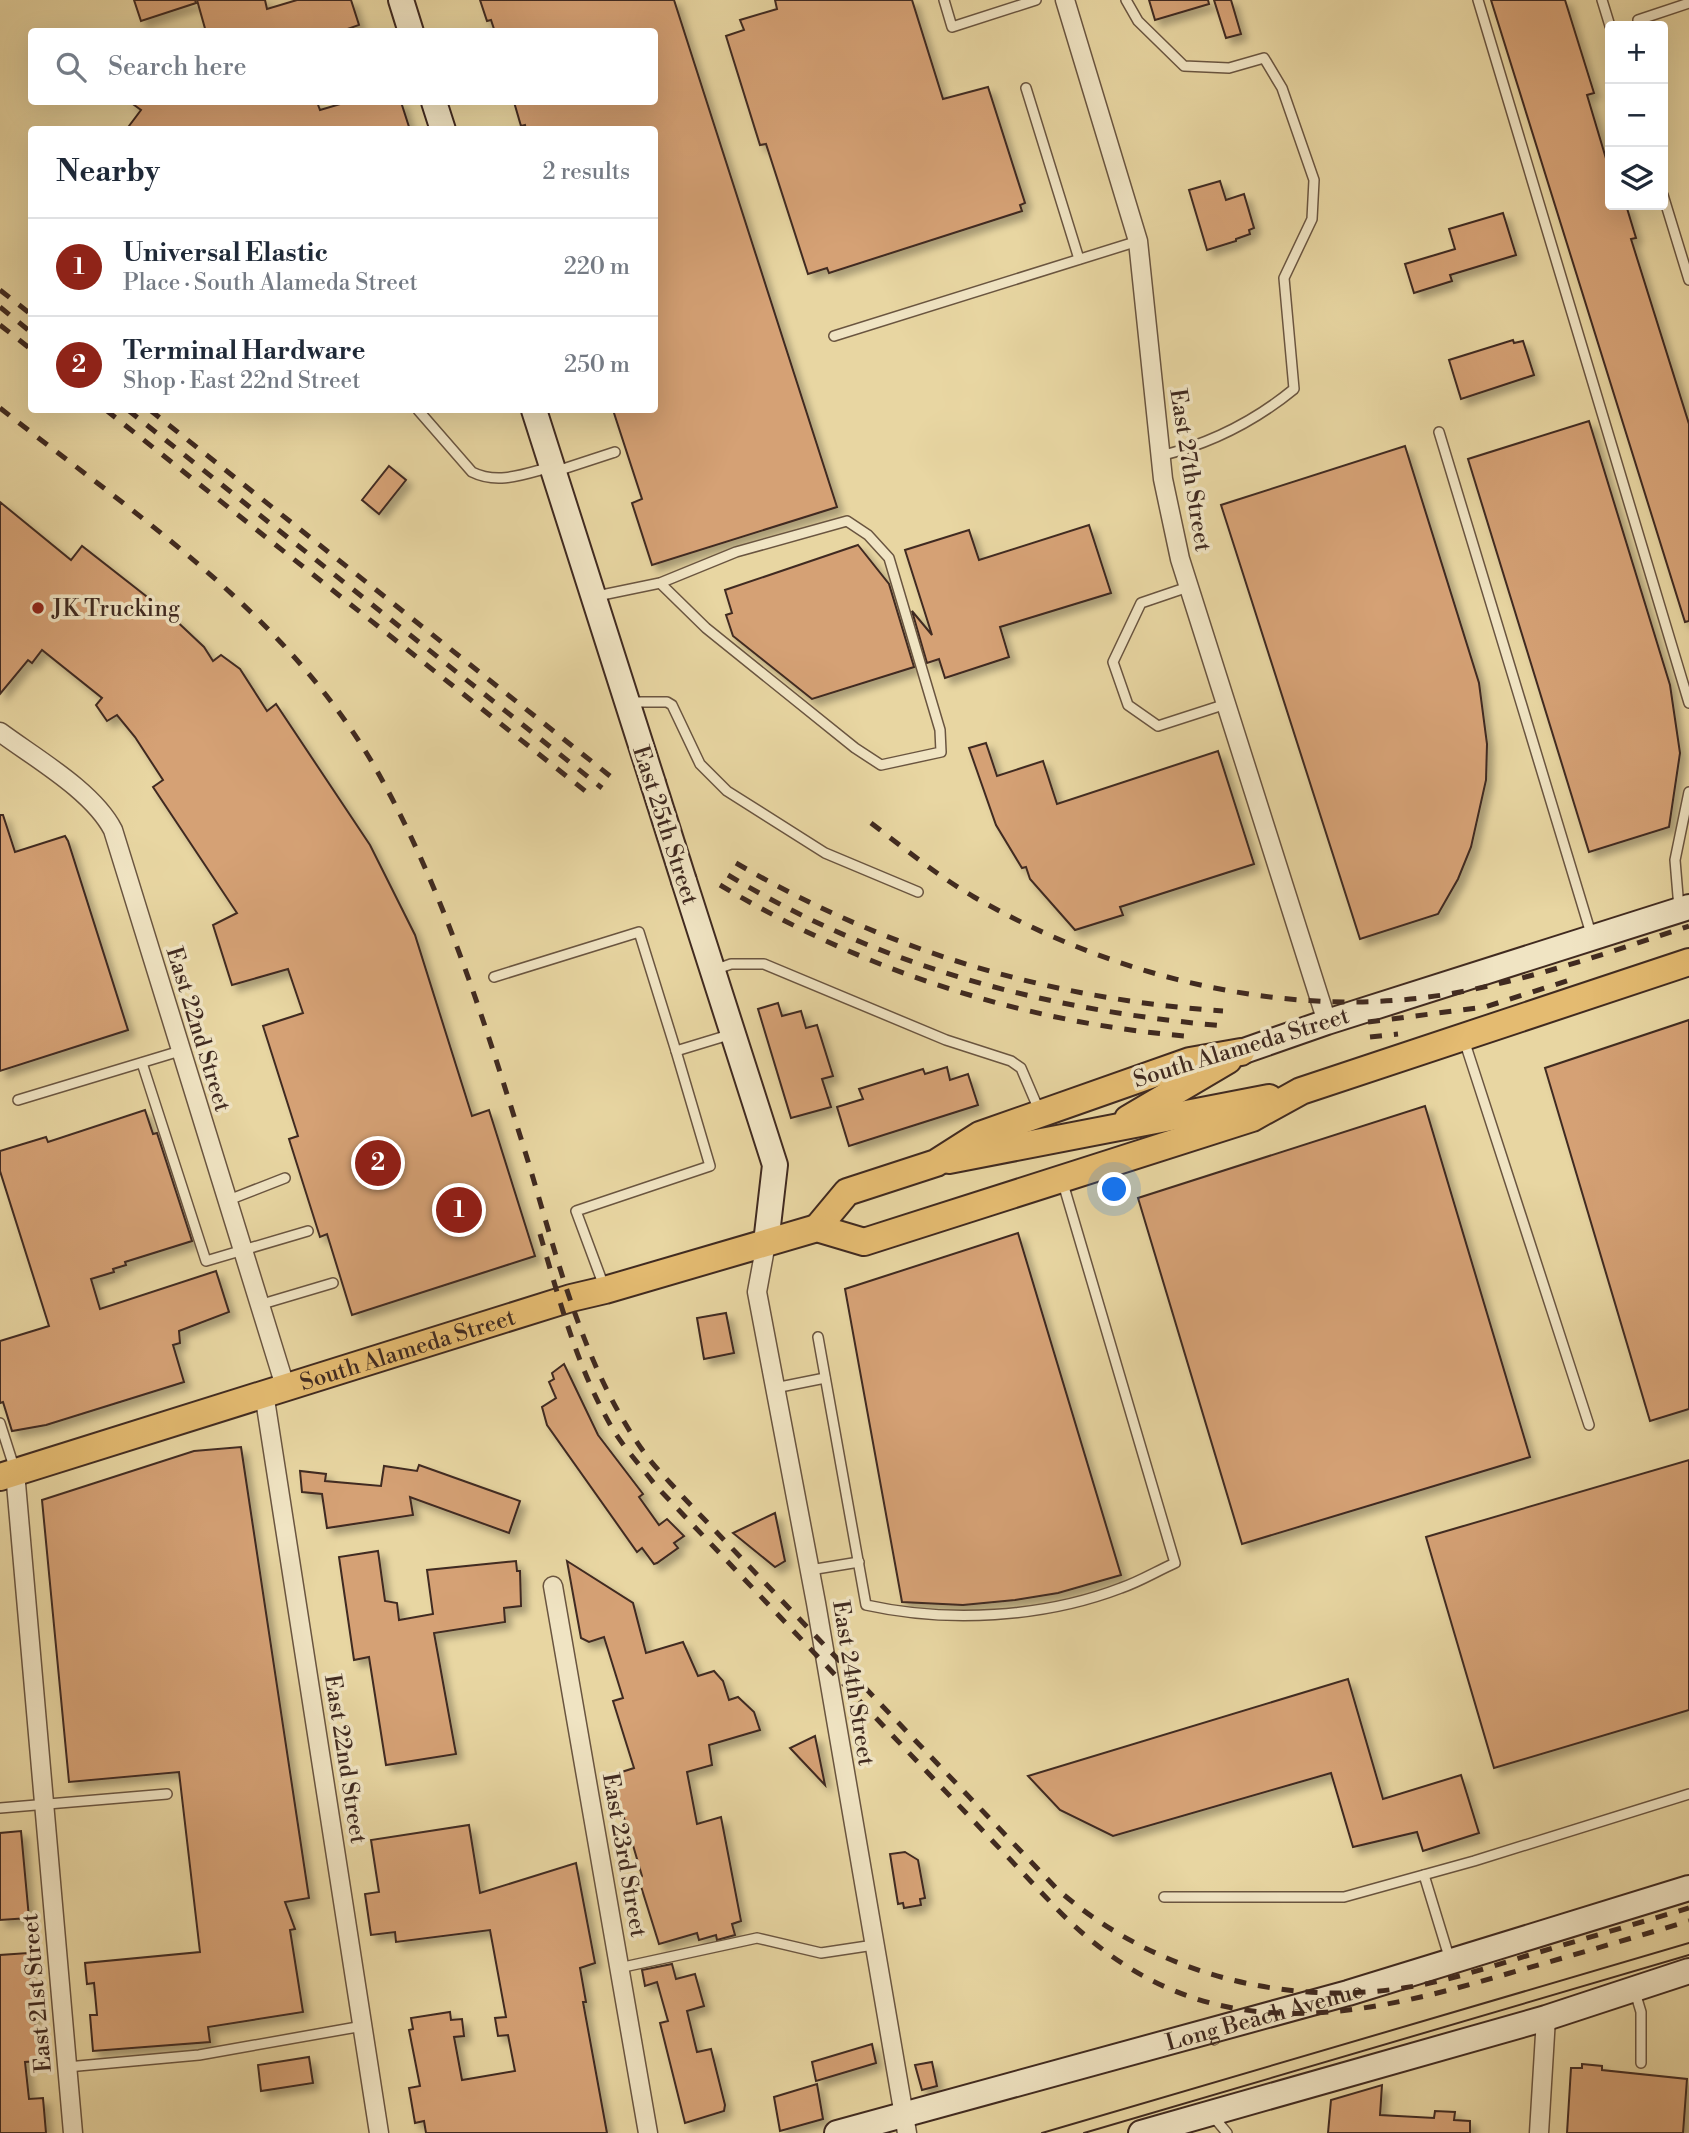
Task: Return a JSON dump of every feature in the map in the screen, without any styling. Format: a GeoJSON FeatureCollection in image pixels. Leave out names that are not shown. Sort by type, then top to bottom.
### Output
{"type":"FeatureCollection","features":[{"type":"Feature","properties":{"kind":"main road"},"geometry":{"type":"LineString","coordinates":[[401,0],[410,28]]}},
{"type":"Feature","properties":{"kind":"main road"},"geometry":{"type":"LineString","coordinates":[[435,105],[442,126]]}},
{"type":"Feature","properties":{"kind":"main road","name":"East 25th Street"},"geometry":{"type":"LineString","coordinates":[[535,413],[775,1165],[766,1242]]}},
{"type":"Feature","properties":{"kind":"main road","name":"South Alameda Street"},"geometry":{"type":"LineString","coordinates":[[8,1474],[570,1298],[817,1228],[847,1192],[936,1163],[980,1135],[1040,1112],[1204,1056],[1241,1052],[1327,1022],[1684,909]]}},
{"type":"Feature","properties":{"kind":"main road"},"geometry":{"type":"LineString","coordinates":[[936,1163],[1301,1091],[1689,962]]}},
{"type":"Feature","properties":{"kind":"main road"},"geometry":{"type":"LineString","coordinates":[[988,1203],[1241,1052]]}},
{"type":"Feature","properties":{"kind":"main road"},"geometry":{"type":"LineString","coordinates":[[817,1228],[864,1242],[1252,1118],[1301,1091]]}},
{"type":"Feature","properties":{"kind":"main road","name":"Long Beach Avenue"},"geometry":{"type":"LineString","coordinates":[[837,2133],[906,2124],[1348,1993],[1689,1888]]}},
{"type":"Feature","properties":{"kind":"main road"},"geometry":{"type":"LineString","coordinates":[[1141,2133],[1546,2018],[1634,1986],[1689,1971]]}},
{"type":"Feature","properties":{"kind":"street","name":"East 27th Street"},"geometry":{"type":"LineString","coordinates":[[1065,0],[1138,241],[1160,457],[1171,520],[1188,587],[1327,1022]]}},
{"type":"Feature","properties":{"kind":"street","name":"East 22nd Street"},"geometry":{"type":"LineString","coordinates":[[0,732],[104,813],[113,830],[259,1305],[274,1389],[379,2133]]}},
{"type":"Feature","properties":{"kind":"street","name":"East 24th Street"},"geometry":{"type":"LineString","coordinates":[[766,1242],[757,1292],[810,1570],[906,2124]]}},
{"type":"Feature","properties":{"kind":"street","name":"East 21st Street"},"geometry":{"type":"LineString","coordinates":[[8,1474],[45,1803],[73,2133]]}},
{"type":"Feature","properties":{"kind":"street","name":"East 23rd Street"},"geometry":{"type":"LineString","coordinates":[[554,1586],[648,2133]]}},
{"type":"Feature","properties":{"kind":"street"},"geometry":{"type":"LineString","coordinates":[[1539,2133],[1546,2018]]}},
{"type":"Feature","properties":{"kind":"lane"},"geometry":{"type":"LineString","coordinates":[[944,0],[953,27],[1006,5],[1036,0]]}},
{"type":"Feature","properties":{"kind":"lane"},"geometry":{"type":"LineString","coordinates":[[1126,0],[1138,21],[1184,66],[1229,68],[1264,58],[1282,88],[1314,180],[1312,219],[1284,278],[1294,389],[1264,413],[1188,449],[1160,457]]}},
{"type":"Feature","properties":{"kind":"lane"},"geometry":{"type":"LineString","coordinates":[[1478,0],[1689,703]]}},
{"type":"Feature","properties":{"kind":"lane"},"geometry":{"type":"LineString","coordinates":[[1602,0],[1608,21]]}},
{"type":"Feature","properties":{"kind":"lane"},"geometry":{"type":"LineString","coordinates":[[1638,20],[1689,3]]}},
{"type":"Feature","properties":{"kind":"lane"},"geometry":{"type":"LineString","coordinates":[[1026,88],[1079,259]]}},
{"type":"Feature","properties":{"kind":"lane"},"geometry":{"type":"LineString","coordinates":[[1668,210],[1689,280]]}},
{"type":"Feature","properties":{"kind":"lane"},"geometry":{"type":"LineString","coordinates":[[834,336],[1138,241]]}},
{"type":"Feature","properties":{"kind":"lane"},"geometry":{"type":"LineString","coordinates":[[421,413],[472,472],[483,477],[496,479],[553,469],[615,452]]}},
{"type":"Feature","properties":{"kind":"lane"},"geometry":{"type":"LineString","coordinates":[[1438,432],[1592,939]]}},
{"type":"Feature","properties":{"kind":"lane"},"geometry":{"type":"LineString","coordinates":[[592,597],[660,583],[736,552],[847,521],[868,535],[889,558],[940,730],[942,752],[881,765],[855,748],[706,628],[660,583]]}},
{"type":"Feature","properties":{"kind":"lane"},"geometry":{"type":"LineString","coordinates":[[1188,587],[1141,603],[1113,662],[1128,705],[1158,726],[1226,704]]}},
{"type":"Feature","properties":{"kind":"lane"},"geometry":{"type":"LineString","coordinates":[[626,702],[667,702],[673,705],[700,764],[727,790],[825,853],[918,892]]}},
{"type":"Feature","properties":{"kind":"lane"},"geometry":{"type":"LineString","coordinates":[[1684,909],[1675,860],[1689,792]]}},
{"type":"Feature","properties":{"kind":"lane"},"geometry":{"type":"LineString","coordinates":[[494,977],[639,932],[710,1166],[576,1211],[605,1290]]}},
{"type":"Feature","properties":{"kind":"lane"},"geometry":{"type":"LineString","coordinates":[[712,970],[731,964],[764,964],[946,1040],[1011,1062],[1021,1068],[1033,1089],[1040,1112]]}},
{"type":"Feature","properties":{"kind":"lane"},"geometry":{"type":"LineString","coordinates":[[676,1051],[733,1033]]}},
{"type":"Feature","properties":{"kind":"lane"},"geometry":{"type":"LineString","coordinates":[[1463,1038],[1589,1425]]}},
{"type":"Feature","properties":{"kind":"lane"},"geometry":{"type":"LineString","coordinates":[[18,1100],[180,1051]]}},
{"type":"Feature","properties":{"kind":"lane"},"geometry":{"type":"LineString","coordinates":[[142,1063],[205,1261],[308,1231]]}},
{"type":"Feature","properties":{"kind":"lane"},"geometry":{"type":"LineString","coordinates":[[226,1201],[285,1178]]}},
{"type":"Feature","properties":{"kind":"lane"},"geometry":{"type":"LineString","coordinates":[[818,1337],[866,1605],[905,1614],[944,1617],[986,1615],[1060,1604],[1121,1589],[1175,1563],[1061,1179]]}},
{"type":"Feature","properties":{"kind":"lane"},"geometry":{"type":"LineString","coordinates":[[259,1305],[332,1283]]}},
{"type":"Feature","properties":{"kind":"lane"},"geometry":{"type":"LineString","coordinates":[[775,1388],[825,1378]]}},
{"type":"Feature","properties":{"kind":"lane"},"geometry":{"type":"LineString","coordinates":[[0,1423],[8,1474]]}},
{"type":"Feature","properties":{"kind":"lane"},"geometry":{"type":"LineString","coordinates":[[810,1570],[859,1563]]}},
{"type":"Feature","properties":{"kind":"lane"},"geometry":{"type":"LineString","coordinates":[[0,1808],[167,1794]]}},
{"type":"Feature","properties":{"kind":"lane"},"geometry":{"type":"LineString","coordinates":[[1164,1897],[1344,1897],[1689,1794]]}},
{"type":"Feature","properties":{"kind":"lane"},"geometry":{"type":"LineString","coordinates":[[1424,1875],[1451,1961]]}},
{"type":"Feature","properties":{"kind":"lane"},"geometry":{"type":"LineString","coordinates":[[619,1968],[757,1938],[821,1953],[874,1945]]}},
{"type":"Feature","properties":{"kind":"lane"},"geometry":{"type":"LineString","coordinates":[[1634,1986],[1641,2012],[1641,2063]]}},
{"type":"Feature","properties":{"kind":"lane"},"geometry":{"type":"LineString","coordinates":[[67,2067],[199,2055],[363,2026]]}},
{"type":"Feature","properties":{"kind":"lane"},"geometry":{"type":"LineString","coordinates":[[1210,2113],[1227,2133]]}},
{"type":"Feature","properties":{"kind":"building"},"geometry":{"type":"Polygon","coordinates":[[[134,0],[195,0],[196,3],[141,21],[134,0]]]}},
{"type":"Feature","properties":{"kind":"building"},"geometry":{"type":"Polygon","coordinates":[[[197,0],[265,0],[267,9],[297,0],[351,0],[359,25],[350,28],[205,28],[197,0]]]}},
{"type":"Feature","properties":{"kind":"building"},"geometry":{"type":"Polygon","coordinates":[[[480,0],[674,0],[837,507],[652,565],[632,503],[642,499],[614,413],[658,413],[658,126],[521,126],[515,105],[658,105],[658,28],[494,28],[491,20],[487,21],[480,0]]]}},
{"type":"Feature","properties":{"kind":"building"},"geometry":{"type":"Polygon","coordinates":[[[775,0],[912,0],[943,99],[988,87],[1025,203],[1020,205],[1022,211],[829,273],[827,268],[808,274],[766,144],[760,145],[726,36],[744,30],[740,20],[777,9],[775,0]]]}},
{"type":"Feature","properties":{"kind":"building"},"geometry":{"type":"Polygon","coordinates":[[[1149,0],[1208,0],[1209,4],[1155,20],[1149,0]]]}},
{"type":"Feature","properties":{"kind":"building"},"geometry":{"type":"Polygon","coordinates":[[[1214,0],[1231,0],[1241,34],[1226,38],[1214,0]]]}},
{"type":"Feature","properties":{"kind":"building"},"geometry":{"type":"Polygon","coordinates":[[[1491,0],[1565,0],[1594,93],[1587,95],[1605,155],[1605,210],[1628,210],[1636,238],[1631,239],[1689,424],[1689,621],[1685,622],[1491,0]]]}},
{"type":"Feature","properties":{"kind":"building"},"geometry":{"type":"Polygon","coordinates":[[[134,105],[318,105],[320,110],[337,105],[402,105],[409,126],[129,126],[141,110],[134,105]]]}},
{"type":"Feature","properties":{"kind":"building"},"geometry":{"type":"Polygon","coordinates":[[[1220,181],[1226,200],[1244,194],[1254,228],[1249,230],[1250,234],[1236,241],[1207,250],[1189,190],[1220,181]]]}},
{"type":"Feature","properties":{"kind":"building"},"geometry":{"type":"Polygon","coordinates":[[[1503,213],[1516,255],[1450,275],[1452,281],[1414,293],[1405,264],[1455,249],[1449,229],[1503,213]]]}},
{"type":"Feature","properties":{"kind":"building"},"geometry":{"type":"Polygon","coordinates":[[[1513,340],[1514,343],[1523,341],[1534,375],[1461,399],[1449,360],[1513,340]]]}},
{"type":"Feature","properties":{"kind":"building"},"geometry":{"type":"Polygon","coordinates":[[[1589,421],[1670,685],[1680,753],[1669,827],[1589,852],[1468,459],[1589,421]]]}},
{"type":"Feature","properties":{"kind":"building"},"geometry":{"type":"Polygon","coordinates":[[[1405,446],[1479,683],[1487,744],[1486,780],[1471,847],[1458,879],[1438,914],[1360,939],[1221,505],[1405,446]]]}},
{"type":"Feature","properties":{"kind":"building"},"geometry":{"type":"Polygon","coordinates":[[[389,466],[406,480],[379,514],[362,500],[389,466]]]}},
{"type":"Feature","properties":{"kind":"building"},"geometry":{"type":"Polygon","coordinates":[[[0,502],[71,560],[82,546],[169,614],[204,647],[213,661],[221,655],[240,669],[267,711],[276,704],[370,845],[415,935],[472,1116],[489,1110],[535,1256],[352,1315],[327,1234],[320,1237],[289,1139],[298,1136],[263,1026],[303,1013],[288,969],[232,985],[213,925],[237,913],[153,787],[163,780],[135,737],[117,715],[107,721],[96,705],[102,698],[42,650],[32,663],[28,660],[0,694],[0,502]]]}},
{"type":"Feature","properties":{"kind":"building"},"geometry":{"type":"Polygon","coordinates":[[[1089,525],[1111,593],[1000,627],[1009,657],[945,678],[939,659],[927,663],[912,611],[932,635],[905,550],[969,530],[979,560],[1089,525]]]}},
{"type":"Feature","properties":{"kind":"building"},"geometry":{"type":"Polygon","coordinates":[[[858,545],[889,584],[914,667],[812,699],[733,636],[726,615],[732,613],[725,590],[858,545]]]}},
{"type":"Feature","properties":{"kind":"building"},"geometry":{"type":"Polygon","coordinates":[[[986,743],[997,776],[1043,761],[1057,804],[1218,751],[1254,864],[1120,907],[1123,915],[1075,930],[1030,879],[1026,867],[1022,868],[996,825],[969,748],[986,743]]]}},
{"type":"Feature","properties":{"kind":"building"},"geometry":{"type":"Polygon","coordinates":[[[0,815],[3,815],[15,852],[65,836],[68,841],[128,1030],[0,1071],[0,815]]]}},
{"type":"Feature","properties":{"kind":"building"},"geometry":{"type":"Polygon","coordinates":[[[778,1003],[782,1016],[801,1011],[806,1028],[817,1025],[833,1076],[822,1079],[831,1107],[791,1118],[758,1009],[778,1003]]]}},
{"type":"Feature","properties":{"kind":"building"},"geometry":{"type":"Polygon","coordinates":[[[1689,1020],[1689,1409],[1650,1421],[1545,1068],[1689,1020]]]}},
{"type":"Feature","properties":{"kind":"building"},"geometry":{"type":"Polygon","coordinates":[[[947,1067],[950,1080],[968,1074],[978,1105],[849,1146],[837,1107],[863,1099],[859,1089],[923,1069],[925,1074],[947,1067]]]}},
{"type":"Feature","properties":{"kind":"building"},"geometry":{"type":"Polygon","coordinates":[[[1425,1106],[1530,1457],[1242,1544],[1138,1198],[1425,1106]]]}},
{"type":"Feature","properties":{"kind":"building"},"geometry":{"type":"Polygon","coordinates":[[[145,1110],[153,1134],[157,1133],[192,1241],[125,1262],[126,1265],[113,1269],[114,1272],[91,1279],[100,1309],[216,1271],[229,1312],[179,1331],[180,1343],[173,1345],[184,1382],[46,1425],[12,1431],[3,1402],[0,1403],[0,1341],[49,1326],[0,1171],[0,1151],[46,1137],[48,1142],[145,1110]]]}},
{"type":"Feature","properties":{"kind":"building"},"geometry":{"type":"Polygon","coordinates":[[[1018,1233],[1121,1575],[1058,1593],[1015,1600],[963,1605],[902,1602],[845,1289],[1018,1233]]]}},
{"type":"Feature","properties":{"kind":"building"},"geometry":{"type":"Polygon","coordinates":[[[726,1313],[734,1353],[704,1359],[697,1318],[726,1313]]]}},
{"type":"Feature","properties":{"kind":"building"},"geometry":{"type":"Polygon","coordinates":[[[564,1364],[598,1435],[643,1494],[639,1497],[659,1525],[667,1519],[684,1536],[674,1543],[678,1548],[657,1563],[654,1564],[642,1548],[637,1552],[547,1425],[542,1407],[556,1398],[549,1382],[554,1379],[552,1373],[564,1364]]]}},
{"type":"Feature","properties":{"kind":"building"},"geometry":{"type":"Polygon","coordinates":[[[241,1447],[309,1898],[285,1902],[295,1929],[290,1930],[303,2012],[208,2027],[210,2042],[93,2051],[90,2015],[97,2015],[94,1983],[87,1984],[85,1963],[200,1952],[179,1772],[69,1782],[42,1500],[194,1451],[241,1447]]]}},
{"type":"Feature","properties":{"kind":"building"},"geometry":{"type":"Polygon","coordinates":[[[1689,1460],[1689,1710],[1494,1768],[1426,1537],[1689,1460]]]}},
{"type":"Feature","properties":{"kind":"building"},"geometry":{"type":"Polygon","coordinates":[[[419,1465],[520,1501],[509,1533],[410,1497],[413,1515],[327,1528],[322,1494],[302,1492],[300,1471],[326,1474],[325,1481],[381,1486],[384,1466],[417,1471],[419,1465]]]}},
{"type":"Feature","properties":{"kind":"building"},"geometry":{"type":"Polygon","coordinates":[[[775,1513],[785,1561],[775,1567],[733,1533],[775,1513]]]}},
{"type":"Feature","properties":{"kind":"building"},"geometry":{"type":"Polygon","coordinates":[[[378,1551],[385,1601],[397,1603],[399,1620],[433,1614],[427,1570],[516,1561],[517,1571],[520,1571],[521,1606],[504,1608],[505,1622],[434,1633],[456,1754],[386,1765],[369,1657],[354,1660],[339,1557],[378,1551]]]}},
{"type":"Feature","properties":{"kind":"building"},"geometry":{"type":"Polygon","coordinates":[[[567,1561],[633,1603],[646,1653],[683,1642],[698,1676],[714,1671],[723,1681],[729,1700],[738,1697],[754,1712],[760,1730],[709,1745],[712,1765],[687,1772],[697,1824],[721,1817],[741,1921],[732,1924],[735,1935],[717,1940],[716,1935],[699,1940],[697,1933],[659,1944],[639,1880],[642,1876],[630,1835],[615,1793],[610,1794],[606,1777],[634,1768],[613,1701],[623,1698],[604,1637],[589,1642],[581,1638],[567,1561]]]}},
{"type":"Feature","properties":{"kind":"building"},"geometry":{"type":"Polygon","coordinates":[[[1348,1679],[1383,1799],[1461,1775],[1479,1833],[1423,1851],[1417,1832],[1353,1847],[1331,1773],[1113,1836],[1060,1810],[1028,1776],[1348,1679]]]}},
{"type":"Feature","properties":{"kind":"building"},"geometry":{"type":"Polygon","coordinates":[[[815,1736],[825,1785],[790,1748],[815,1736]]]}},
{"type":"Feature","properties":{"kind":"building"},"geometry":{"type":"Polygon","coordinates":[[[469,1825],[480,1893],[576,1863],[595,1963],[580,1968],[586,2002],[583,2002],[607,2133],[426,2133],[424,2121],[415,2123],[409,2088],[420,2086],[409,2030],[413,2029],[411,2018],[450,2012],[451,2020],[462,2019],[464,2036],[454,2037],[462,2080],[515,2071],[508,2035],[498,2036],[495,2018],[506,2017],[490,1930],[396,1942],[395,1932],[371,1935],[365,1894],[379,1892],[371,1840],[469,1825]]]}},
{"type":"Feature","properties":{"kind":"building"},"geometry":{"type":"Polygon","coordinates":[[[21,1831],[29,1918],[0,1920],[0,1833],[21,1831]]]}},
{"type":"Feature","properties":{"kind":"building"},"geometry":{"type":"Polygon","coordinates":[[[905,1852],[918,1860],[925,1898],[920,1899],[921,1905],[904,1908],[903,1903],[898,1904],[890,1854],[905,1852]]]}},
{"type":"Feature","properties":{"kind":"building"},"geometry":{"type":"Polygon","coordinates":[[[28,1953],[39,2061],[25,2062],[29,2099],[43,2098],[46,2133],[0,2133],[0,1955],[28,1953]]]}},
{"type":"Feature","properties":{"kind":"building"},"geometry":{"type":"Polygon","coordinates":[[[672,1964],[676,1979],[695,1974],[704,2006],[687,2011],[697,2052],[711,2049],[725,2105],[724,2111],[685,2123],[660,2023],[668,2021],[657,1982],[645,1986],[642,1970],[672,1964]]]}},
{"type":"Feature","properties":{"kind":"building"},"geometry":{"type":"Polygon","coordinates":[[[872,2044],[876,2063],[816,2081],[812,2062],[872,2044]]]}},
{"type":"Feature","properties":{"kind":"building"},"geometry":{"type":"Polygon","coordinates":[[[309,2057],[313,2083],[261,2091],[258,2065],[309,2057]]]}},
{"type":"Feature","properties":{"kind":"building"},"geometry":{"type":"Polygon","coordinates":[[[932,2062],[937,2086],[922,2090],[915,2065],[932,2062]]]}},
{"type":"Feature","properties":{"kind":"building"},"geometry":{"type":"Polygon","coordinates":[[[1582,2064],[1602,2066],[1602,2070],[1687,2079],[1683,2133],[1567,2133],[1571,2068],[1582,2068],[1582,2064]]]}},
{"type":"Feature","properties":{"kind":"building"},"geometry":{"type":"Polygon","coordinates":[[[817,2084],[823,2119],[780,2131],[774,2097],[817,2084]]]}},
{"type":"Feature","properties":{"kind":"building"},"geometry":{"type":"Polygon","coordinates":[[[1382,2085],[1380,2115],[1434,2118],[1435,2111],[1455,2112],[1454,2120],[1470,2121],[1470,2133],[1328,2133],[1331,2100],[1382,2085]]]}},
{"type":"Feature","properties":{"kind":"tram line"},"geometry":{"type":"LineString","coordinates":[[1042,2133],[1689,1943]]}},
{"type":"Feature","properties":{"kind":"tram line"},"geometry":{"type":"LineString","coordinates":[[1084,2133],[1689,1955]]}},
{"type":"Feature","properties":{"kind":"railway"},"geometry":{"type":"LineString","coordinates":[[0,290],[28,312]]}},
{"type":"Feature","properties":{"kind":"railway"},"geometry":{"type":"LineString","coordinates":[[0,307],[28,330]]}},
{"type":"Feature","properties":{"kind":"railway"},"geometry":{"type":"LineString","coordinates":[[0,325],[28,347]]}},
{"type":"Feature","properties":{"kind":"railway"},"geometry":{"type":"LineString","coordinates":[[0,408],[206,571],[254,615],[299,662],[340,713],[400,813],[441,906],[492,1049],[571,1301],[585,1340],[619,1414],[656,1468],[1057,1889],[1094,1918],[1133,1942],[1175,1961],[1264,1987],[1310,1992],[1357,1993],[1434,1982],[1689,1908]]}},
{"type":"Feature","properties":{"kind":"railway"},"geometry":{"type":"LineString","coordinates":[[110,413],[594,798]]}},
{"type":"Feature","properties":{"kind":"railway"},"geometry":{"type":"LineString","coordinates":[[132,413],[602,788]]}},
{"type":"Feature","properties":{"kind":"railway"},"geometry":{"type":"LineString","coordinates":[[154,413],[610,776]]}},
{"type":"Feature","properties":{"kind":"railway"},"geometry":{"type":"LineString","coordinates":[[871,823],[961,889],[1029,926],[1087,951],[1147,971],[1209,987],[1272,997],[1335,1002],[1398,1000],[1460,992],[1547,971],[1689,926]]}},
{"type":"Feature","properties":{"kind":"railway"},"geometry":{"type":"LineString","coordinates":[[736,863],[851,922],[971,965],[1032,982],[1095,995],[1158,1005],[1223,1011]]}},
{"type":"Feature","properties":{"kind":"railway"},"geometry":{"type":"LineString","coordinates":[[728,875],[786,908],[846,936],[967,979],[1029,996],[1093,1009],[1224,1026]]}},
{"type":"Feature","properties":{"kind":"railway"},"geometry":{"type":"LineString","coordinates":[[720,885],[830,942],[944,987],[1063,1018],[1185,1036]]}},
{"type":"Feature","properties":{"kind":"railway"},"geometry":{"type":"LineString","coordinates":[[1368,1022],[1485,1007],[1570,980]]}},
{"type":"Feature","properties":{"kind":"railway"},"geometry":{"type":"LineString","coordinates":[[1370,1037],[1398,1034]]}},
{"type":"Feature","properties":{"kind":"railway"},"geometry":{"type":"LineString","coordinates":[[540,1234],[570,1332],[588,1380],[611,1426],[632,1456],[656,1486],[1058,1910],[1110,1955],[1163,1986],[1217,2005],[1272,2013],[1329,2012],[1387,2004],[1448,1990],[1689,1921]]}},
{"type":"Feature","properties":{"kind":"place","name":"JK Trucking"},"geometry":{"type":"Point","coordinates":[38,608]}},
{"type":"Feature","properties":{"kind":"place","name":"Terminal Hardware"},"geometry":{"type":"Point","coordinates":[378,1163]}},
{"type":"Feature","properties":{"kind":"place","name":"Universal Elastic"},"geometry":{"type":"Point","coordinates":[459,1210]}}]}
